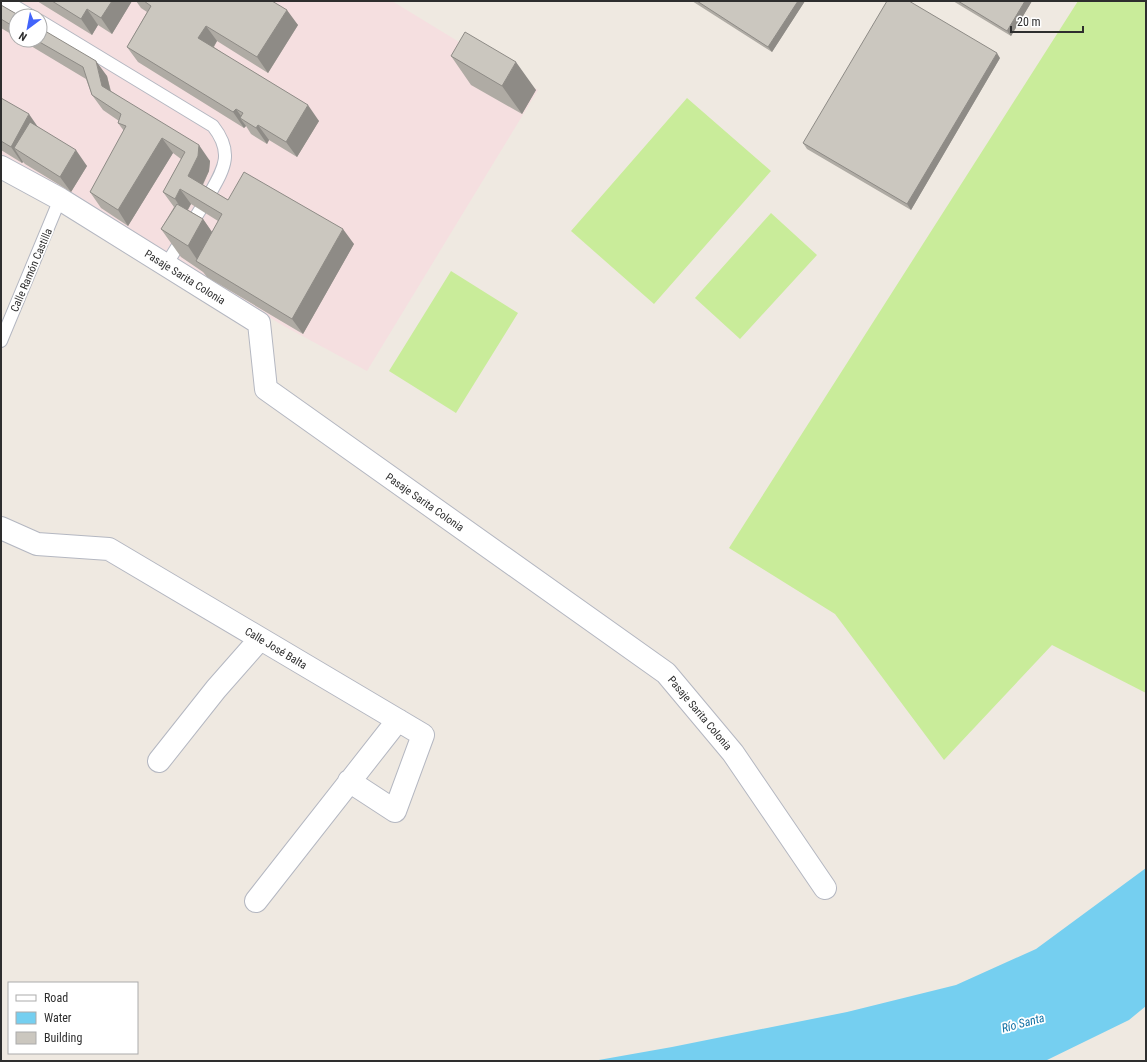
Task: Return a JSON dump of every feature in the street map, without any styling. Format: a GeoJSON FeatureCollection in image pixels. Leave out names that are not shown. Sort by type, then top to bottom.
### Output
{"type":"FeatureCollection","features":[{"type":"Feature","properties":{"kind":"street","name":"Pasaje Sarita Colonia"},"geometry":{"type":"LineString","coordinates":[[1,167],[60,199],[259,323],[266,389],[666,672],[732,753],[824,888]]}},
{"type":"Feature","properties":{"kind":"street","name":"Calle José Balta"},"geometry":{"type":"LineString","coordinates":[[1,528],[37,544],[109,549],[423,735],[395,811],[349,781]]}},
{"type":"Feature","properties":{"kind":"street"},"geometry":{"type":"LineString","coordinates":[[159,761],[216,689],[260,639]]}},
{"type":"Feature","properties":{"kind":"street"},"geometry":{"type":"LineString","coordinates":[[256,901],[398,720]]}},
{"type":"Feature","properties":{"kind":"lane"},"geometry":{"type":"LineString","coordinates":[[6,1],[18,8]]}},
{"type":"Feature","properties":{"kind":"lane"},"geometry":{"type":"LineString","coordinates":[[48,26],[213,126],[223,144],[225,160],[222,173],[208,197]]}},
{"type":"Feature","properties":{"kind":"lane","name":"Calle Ramón Castilla"},"geometry":{"type":"LineString","coordinates":[[1,341],[60,199]]}},
{"type":"Feature","properties":{"kind":"lane"},"geometry":{"type":"LineString","coordinates":[[166,265],[200,210]]}},
{"type":"Feature","properties":{"kind":"shaded area"},"geometry":{"type":"Polygon","coordinates":[[[1,1],[392,1],[538,90],[367,371],[282,325],[1,154],[1,1]]]}},
{"type":"Feature","properties":{"kind":"green space"},"geometry":{"type":"Polygon","coordinates":[[[1078,1],[1146,1],[1146,693],[1052,645],[944,760],[835,614],[729,548],[1078,1]]]}},
{"type":"Feature","properties":{"kind":"green space"},"geometry":{"type":"Polygon","coordinates":[[[687,98],[771,171],[654,304],[571,231],[687,98]]]}},
{"type":"Feature","properties":{"kind":"green space"},"geometry":{"type":"Polygon","coordinates":[[[771,213],[817,255],[740,339],[695,298],[771,213]]]}},
{"type":"Feature","properties":{"kind":"green space"},"geometry":{"type":"Polygon","coordinates":[[[451,271],[518,313],[456,413],[389,371],[451,271]]]}},
{"type":"Feature","properties":{"kind":"water","name":"Río Santa"},"geometry":{"type":"Polygon","coordinates":[[[1146,868],[1146,1006],[1129,1020],[1045,1061],[593,1061],[672,1047],[847,1012],[956,985],[1036,949],[1146,868]]]}},
{"type":"Feature","properties":{"kind":"building"},"geometry":{"type":"Polygon","coordinates":[[[52,1],[112,1],[101,18],[87,9],[81,19],[52,1]]]}},
{"type":"Feature","properties":{"kind":"building"},"geometry":{"type":"Polygon","coordinates":[[[144,1],[272,1],[287,10],[257,57],[206,26],[198,38],[308,105],[286,142],[258,125],[256,128],[240,118],[243,113],[236,109],[233,112],[127,47],[151,6],[144,1]]]}},
{"type":"Feature","properties":{"kind":"building"},"geometry":{"type":"Polygon","coordinates":[[[697,1],[798,1],[768,47],[697,1]]]}},
{"type":"Feature","properties":{"kind":"building"},"geometry":{"type":"Polygon","coordinates":[[[887,1],[909,1],[997,53],[907,204],[803,143],[887,1]]]}},
{"type":"Feature","properties":{"kind":"building"},"geometry":{"type":"Polygon","coordinates":[[[958,1],[1025,1],[1007,31],[958,1]]]}},
{"type":"Feature","properties":{"kind":"building"},"geometry":{"type":"Polygon","coordinates":[[[1,5],[8,9],[8,23],[1,19],[1,5]]]}},
{"type":"Feature","properties":{"kind":"building"},"geometry":{"type":"Polygon","coordinates":[[[465,32],[516,62],[502,86],[451,56],[465,32]]]}},
{"type":"Feature","properties":{"kind":"building"},"geometry":{"type":"Polygon","coordinates":[[[48,33],[96,61],[102,86],[199,145],[198,156],[188,176],[228,200],[244,172],[343,229],[292,319],[196,261],[222,214],[180,189],[175,199],[163,192],[185,152],[162,138],[118,210],[90,192],[126,126],[118,123],[121,114],[92,95],[83,67],[48,47],[48,33]]]}},
{"type":"Feature","properties":{"kind":"building"},"geometry":{"type":"Polygon","coordinates":[[[1,98],[29,114],[11,147],[1,141],[1,98]]]}},
{"type":"Feature","properties":{"kind":"building"},"geometry":{"type":"Polygon","coordinates":[[[30,122],[76,150],[60,177],[14,148],[30,122]]]}},
{"type":"Feature","properties":{"kind":"building"},"geometry":{"type":"Polygon","coordinates":[[[177,204],[203,219],[188,246],[161,229],[177,204]]]}}]}
